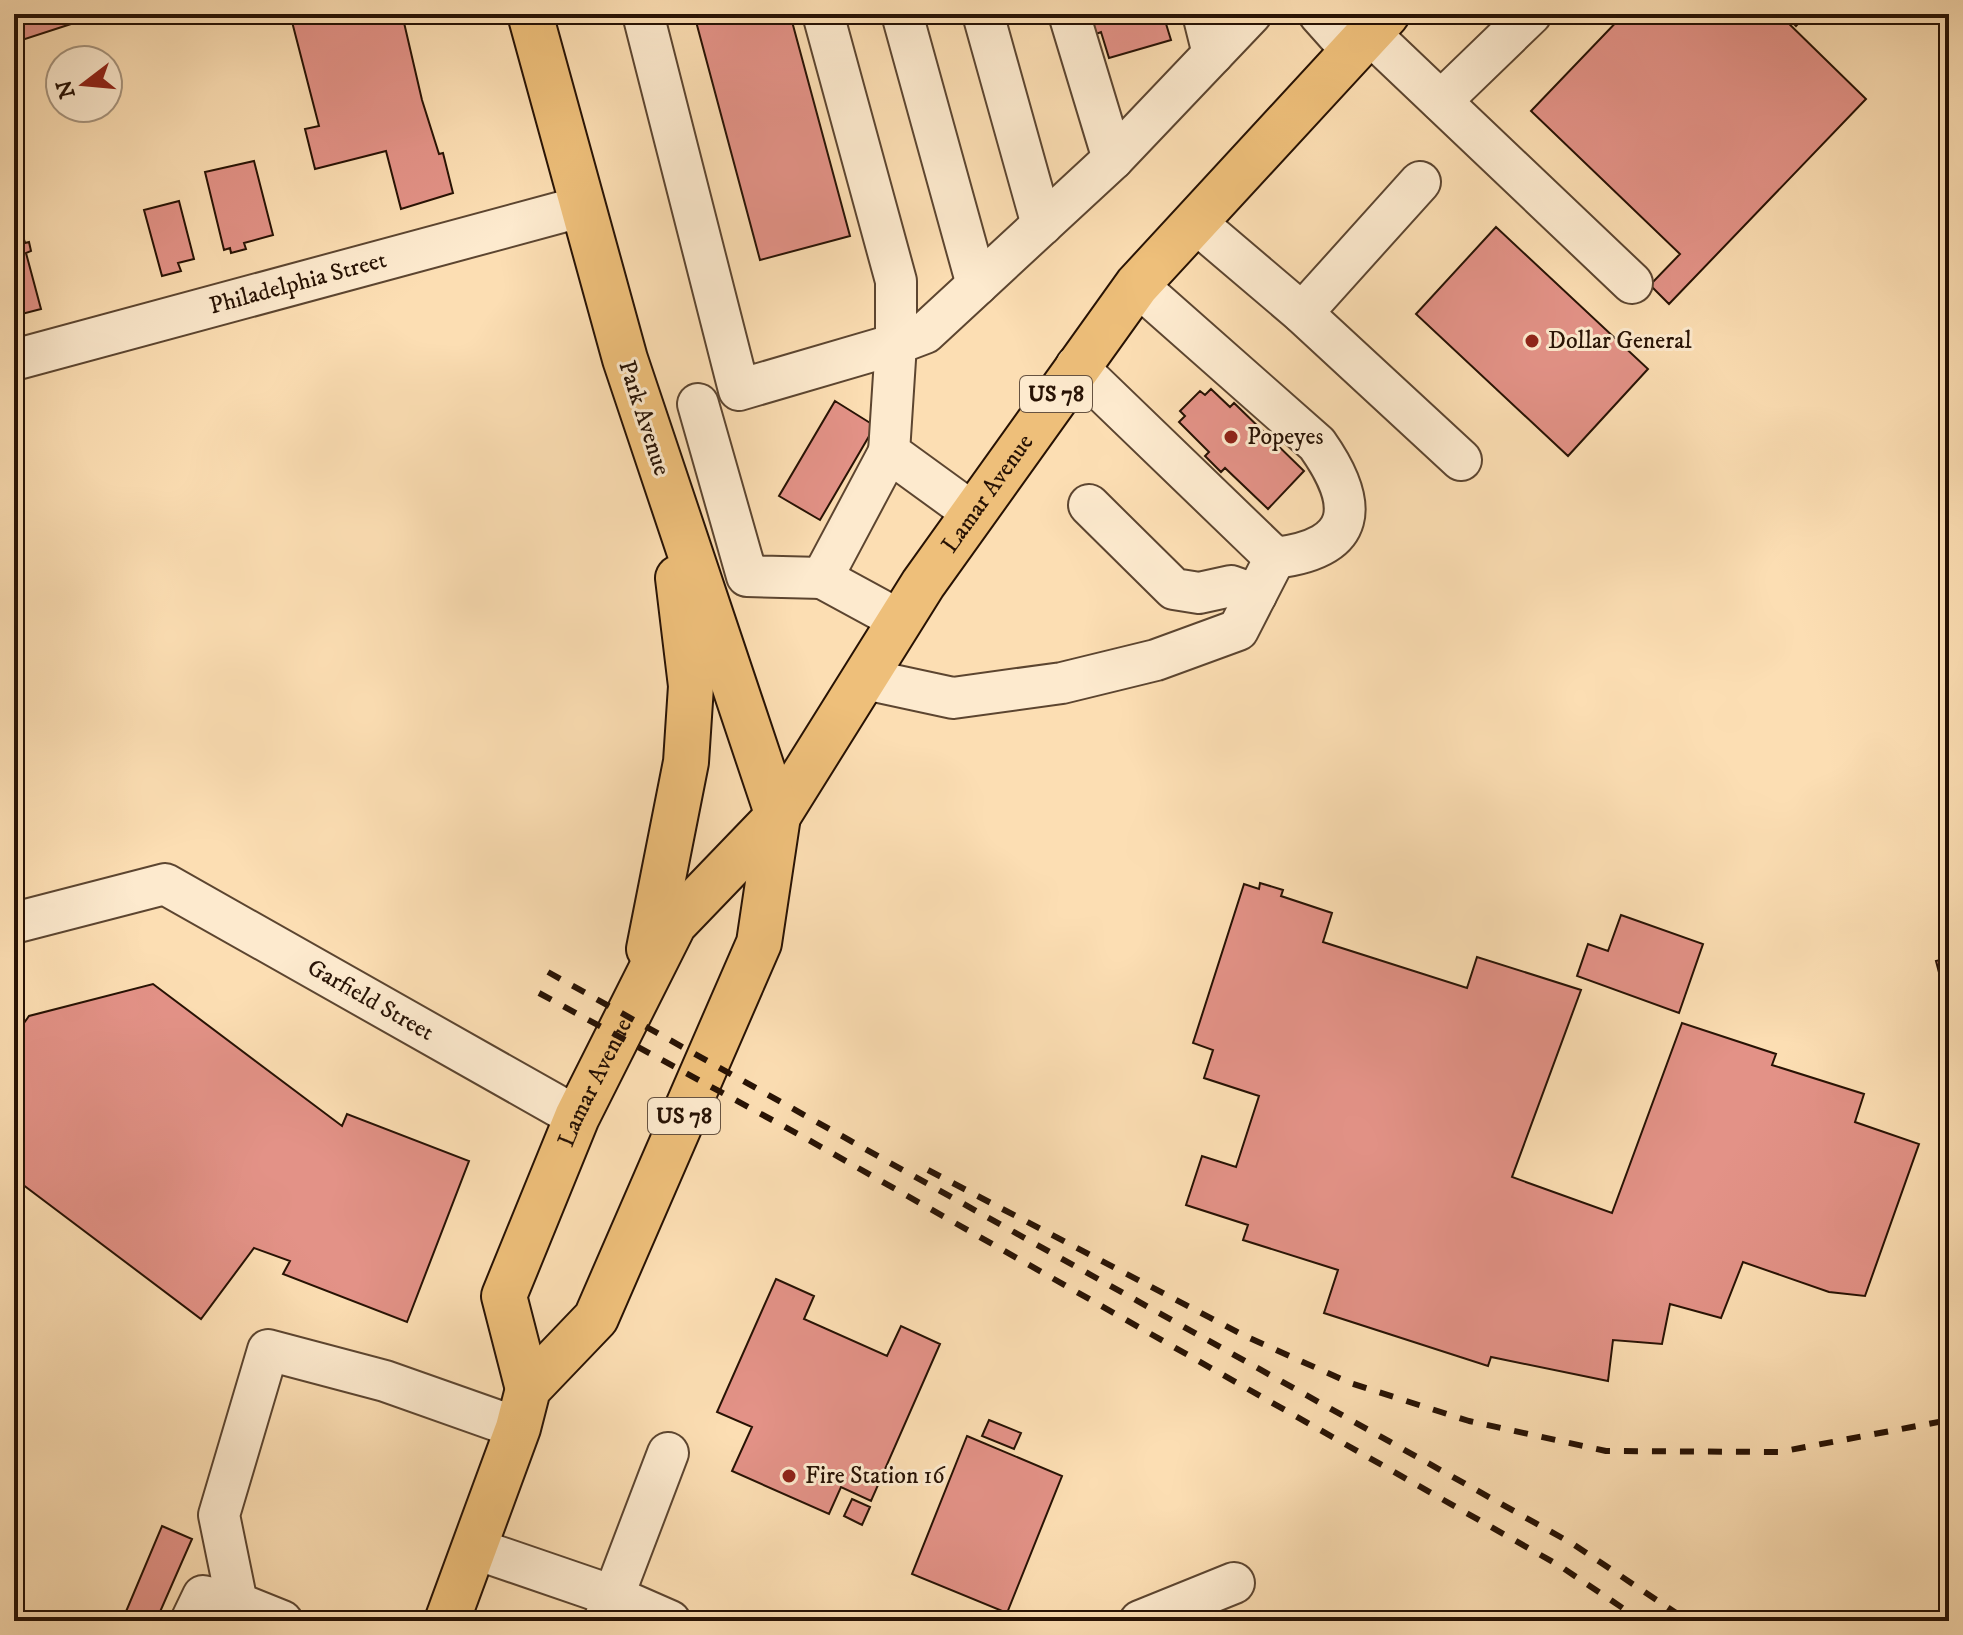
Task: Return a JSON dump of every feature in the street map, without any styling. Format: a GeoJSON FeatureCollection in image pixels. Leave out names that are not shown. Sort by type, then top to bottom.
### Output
{"type":"FeatureCollection","features":[{"type":"Feature","properties":{"kind":"main road","name":"Park Avenue"},"geometry":{"type":"LineString","coordinates":[[530,14],[580,207],[667,489],[778,816]]}},
{"type":"Feature","properties":{"kind":"main road","name":"Lamar Avenue"},"geometry":{"type":"LineString","coordinates":[[523,1408],[504,1296],[577,1117],[674,924],[778,816],[973,513],[1137,285],[1369,32]]}},
{"type":"Feature","properties":{"kind":"main road"},"geometry":{"type":"LineString","coordinates":[[638,997],[667,872],[684,778],[691,686],[667,489]]}},
{"type":"Feature","properties":{"kind":"main road","name":"Lamar Avenue"},"geometry":{"type":"LineString","coordinates":[[447,1621],[476,1549],[523,1408],[596,1318],[759,943],[778,816]]}},
{"type":"Feature","properties":{"kind":"street"},"geometry":{"type":"LineString","coordinates":[[643,14],[739,390]]}},
{"type":"Feature","properties":{"kind":"street"},"geometry":{"type":"LineString","coordinates":[[822,578],[889,452],[896,344],[896,281],[823,14]]}},
{"type":"Feature","properties":{"kind":"street"},"geometry":{"type":"LineString","coordinates":[[902,14],[977,285]]}},
{"type":"Feature","properties":{"kind":"street"},"geometry":{"type":"LineString","coordinates":[[983,14],[1042,225]]}},
{"type":"Feature","properties":{"kind":"street"},"geometry":{"type":"LineString","coordinates":[[1069,14],[1113,159]]}},
{"type":"Feature","properties":{"kind":"street"},"geometry":{"type":"LineString","coordinates":[[1203,14],[1213,54]]}},
{"type":"Feature","properties":{"kind":"street"},"geometry":{"type":"LineString","coordinates":[[646,421],[925,333],[1113,159],[1251,14]]}},
{"type":"Feature","properties":{"kind":"street"},"geometry":{"type":"LineString","coordinates":[[1319,14],[1369,32],[1632,283]]}},
{"type":"Feature","properties":{"kind":"street"},"geometry":{"type":"LineString","coordinates":[[1441,101],[1531,14]]}},
{"type":"Feature","properties":{"kind":"street"},"geometry":{"type":"LineString","coordinates":[[1302,313],[1420,182]]}},
{"type":"Feature","properties":{"kind":"street","name":"Philadelphia Street"},"geometry":{"type":"LineString","coordinates":[[14,360],[580,207]]}},
{"type":"Feature","properties":{"kind":"street"},"geometry":{"type":"LineString","coordinates":[[1195,222],[1302,313],[1461,460]]}},
{"type":"Feature","properties":{"kind":"street"},"geometry":{"type":"LineString","coordinates":[[1137,285],[1317,444],[1336,471],[1347,499],[1343,522],[1330,540],[1304,554],[1275,558]]}},
{"type":"Feature","properties":{"kind":"street"},"geometry":{"type":"LineString","coordinates":[[1076,366],[1275,558]]}},
{"type":"Feature","properties":{"kind":"street"},"geometry":{"type":"LineString","coordinates":[[698,404],[747,576],[822,578],[901,621]]}},
{"type":"Feature","properties":{"kind":"street"},"geometry":{"type":"LineString","coordinates":[[889,452],[973,513]]}},
{"type":"Feature","properties":{"kind":"street"},"geometry":{"type":"LineString","coordinates":[[1089,505],[1174,589],[1199,593],[1231,586],[1256,595]]}},
{"type":"Feature","properties":{"kind":"street"},"geometry":{"type":"LineString","coordinates":[[685,543],[734,533]]}},
{"type":"Feature","properties":{"kind":"street"},"geometry":{"type":"LineString","coordinates":[[865,679],[953,698],[1062,683],[1156,660],[1238,630],[1275,558]]}},
{"type":"Feature","properties":{"kind":"street","name":"Garfield Street"},"geometry":{"type":"LineString","coordinates":[[14,923],[165,884],[577,1117]]}},
{"type":"Feature","properties":{"kind":"street"},"geometry":{"type":"LineString","coordinates":[[237,1603],[219,1515],[268,1350],[385,1381],[523,1408]]}},
{"type":"Feature","properties":{"kind":"street"},"geometry":{"type":"LineString","coordinates":[[608,1609],[668,1453]]}},
{"type":"Feature","properties":{"kind":"street"},"geometry":{"type":"LineString","coordinates":[[476,1549],[608,1609],[670,1621]]}},
{"type":"Feature","properties":{"kind":"street"},"geometry":{"type":"LineString","coordinates":[[1140,1621],[1234,1583]]}},
{"type":"Feature","properties":{"kind":"street"},"geometry":{"type":"LineString","coordinates":[[191,1621],[203,1596],[237,1603],[282,1621]]}},
{"type":"Feature","properties":{"kind":"building"},"geometry":{"type":"Polygon","coordinates":[[[14,14],[71,14],[74,23],[19,41],[14,38],[14,14]]]}},
{"type":"Feature","properties":{"kind":"building"},"geometry":{"type":"Polygon","coordinates":[[[290,14],[402,14],[422,100],[439,154],[443,153],[453,193],[401,209],[386,151],[315,169],[305,129],[319,126],[290,14]]]}},
{"type":"Feature","properties":{"kind":"building"},"geometry":{"type":"Polygon","coordinates":[[[694,14],[790,14],[850,236],[760,260],[694,14]]]}},
{"type":"Feature","properties":{"kind":"building"},"geometry":{"type":"Polygon","coordinates":[[[1083,14],[1163,14],[1171,40],[1109,58],[1101,32],[1096,34],[1092,20],[1086,22],[1083,14]]]}},
{"type":"Feature","properties":{"kind":"building"},"geometry":{"type":"Polygon","coordinates":[[[1624,14],[1779,14],[1866,99],[1669,304],[1650,285],[1680,254],[1531,111],[1624,14]]]}},
{"type":"Feature","properties":{"kind":"building"},"geometry":{"type":"Polygon","coordinates":[[[1784,14],[1807,14],[1796,26],[1784,14]]]}},
{"type":"Feature","properties":{"kind":"building"},"geometry":{"type":"Polygon","coordinates":[[[254,161],[273,235],[244,243],[246,249],[231,253],[230,248],[224,250],[205,172],[254,161]]]}},
{"type":"Feature","properties":{"kind":"building"},"geometry":{"type":"Polygon","coordinates":[[[179,201],[194,259],[178,263],[181,271],[162,276],[144,210],[179,201]]]}},
{"type":"Feature","properties":{"kind":"building"},"geometry":{"type":"Polygon","coordinates":[[[18,218],[25,243],[29,242],[31,251],[26,253],[41,309],[14,316],[14,220],[18,218]]]}},
{"type":"Feature","properties":{"kind":"building","name":"Dollar General"},"geometry":{"type":"Polygon","coordinates":[[[1496,227],[1648,369],[1568,456],[1416,314],[1496,227]]]}},
{"type":"Feature","properties":{"kind":"building","name":"Popeyes"},"geometry":{"type":"Polygon","coordinates":[[[1211,389],[1230,407],[1234,403],[1304,471],[1268,509],[1225,468],[1221,472],[1205,456],[1209,452],[1179,422],[1185,416],[1180,411],[1200,391],[1205,395],[1211,389]]]}},
{"type":"Feature","properties":{"kind":"building"},"geometry":{"type":"Polygon","coordinates":[[[835,401],[875,426],[820,520],[779,496],[835,401]]]}},
{"type":"Feature","properties":{"kind":"building"},"geometry":{"type":"Polygon","coordinates":[[[1260,883],[1283,890],[1281,896],[1332,913],[1323,942],[1467,988],[1477,957],[1581,990],[1512,1177],[1612,1213],[1682,1023],[1776,1054],[1772,1065],[1864,1094],[1855,1122],[1919,1144],[1865,1296],[1829,1292],[1743,1262],[1721,1318],[1670,1304],[1662,1344],[1613,1340],[1608,1381],[1491,1357],[1488,1366],[1324,1313],[1338,1270],[1243,1240],[1248,1225],[1186,1205],[1202,1156],[1236,1167],[1259,1096],[1204,1078],[1213,1050],[1193,1043],[1244,884],[1259,889],[1260,883]]]}},
{"type":"Feature","properties":{"kind":"building"},"geometry":{"type":"Polygon","coordinates":[[[1621,915],[1703,944],[1679,1013],[1577,976],[1588,944],[1608,951],[1621,915]]]}},
{"type":"Feature","properties":{"kind":"building"},"geometry":{"type":"Polygon","coordinates":[[[1949,958],[1949,1007],[1948,1007],[1936,961],[1949,958]]]}},
{"type":"Feature","properties":{"kind":"building"},"geometry":{"type":"Polygon","coordinates":[[[153,984],[342,1126],[347,1114],[469,1161],[407,1322],[283,1274],[290,1261],[254,1248],[201,1319],[14,1178],[14,1037],[29,1016],[153,984]]]}},
{"type":"Feature","properties":{"kind":"building"},"geometry":{"type":"Polygon","coordinates":[[[776,1279],[814,1296],[804,1319],[887,1356],[901,1326],[940,1344],[871,1501],[841,1487],[829,1514],[732,1471],[752,1427],[717,1412],[776,1279]]]}},
{"type":"Feature","properties":{"kind":"building"},"geometry":{"type":"Polygon","coordinates":[[[989,1420],[1021,1433],[1014,1449],[982,1436],[989,1420]]]}},
{"type":"Feature","properties":{"kind":"building"},"geometry":{"type":"Polygon","coordinates":[[[967,1436],[1062,1476],[1007,1613],[912,1574],[967,1436]]]}},
{"type":"Feature","properties":{"kind":"building"},"geometry":{"type":"Polygon","coordinates":[[[852,1499],[870,1507],[862,1525],[844,1516],[852,1499]]]}},
{"type":"Feature","properties":{"kind":"building"},"geometry":{"type":"Polygon","coordinates":[[[162,1526],[192,1539],[156,1621],[122,1621],[162,1526]]]}},
{"type":"Feature","properties":{"kind":"railway"},"geometry":{"type":"LineString","coordinates":[[548,972],[1573,1544],[1688,1621]]}},
{"type":"Feature","properties":{"kind":"railway"},"geometry":{"type":"LineString","coordinates":[[539,993],[807,1139],[1560,1566],[1642,1621]]}},
{"type":"Feature","properties":{"kind":"railway"},"geometry":{"type":"LineString","coordinates":[[928,1170],[1245,1336],[1350,1383],[1469,1421],[1606,1451],[1779,1452],[1949,1420]]}},
{"type":"Feature","properties":{"kind":"place","name":"Dollar General"},"geometry":{"type":"Point","coordinates":[1532,341]}},
{"type":"Feature","properties":{"kind":"place","name":"Popeyes"},"geometry":{"type":"Point","coordinates":[1231,437]}},
{"type":"Feature","properties":{"kind":"place","name":"Fire Station 16"},"geometry":{"type":"Point","coordinates":[789,1476]}}]}
